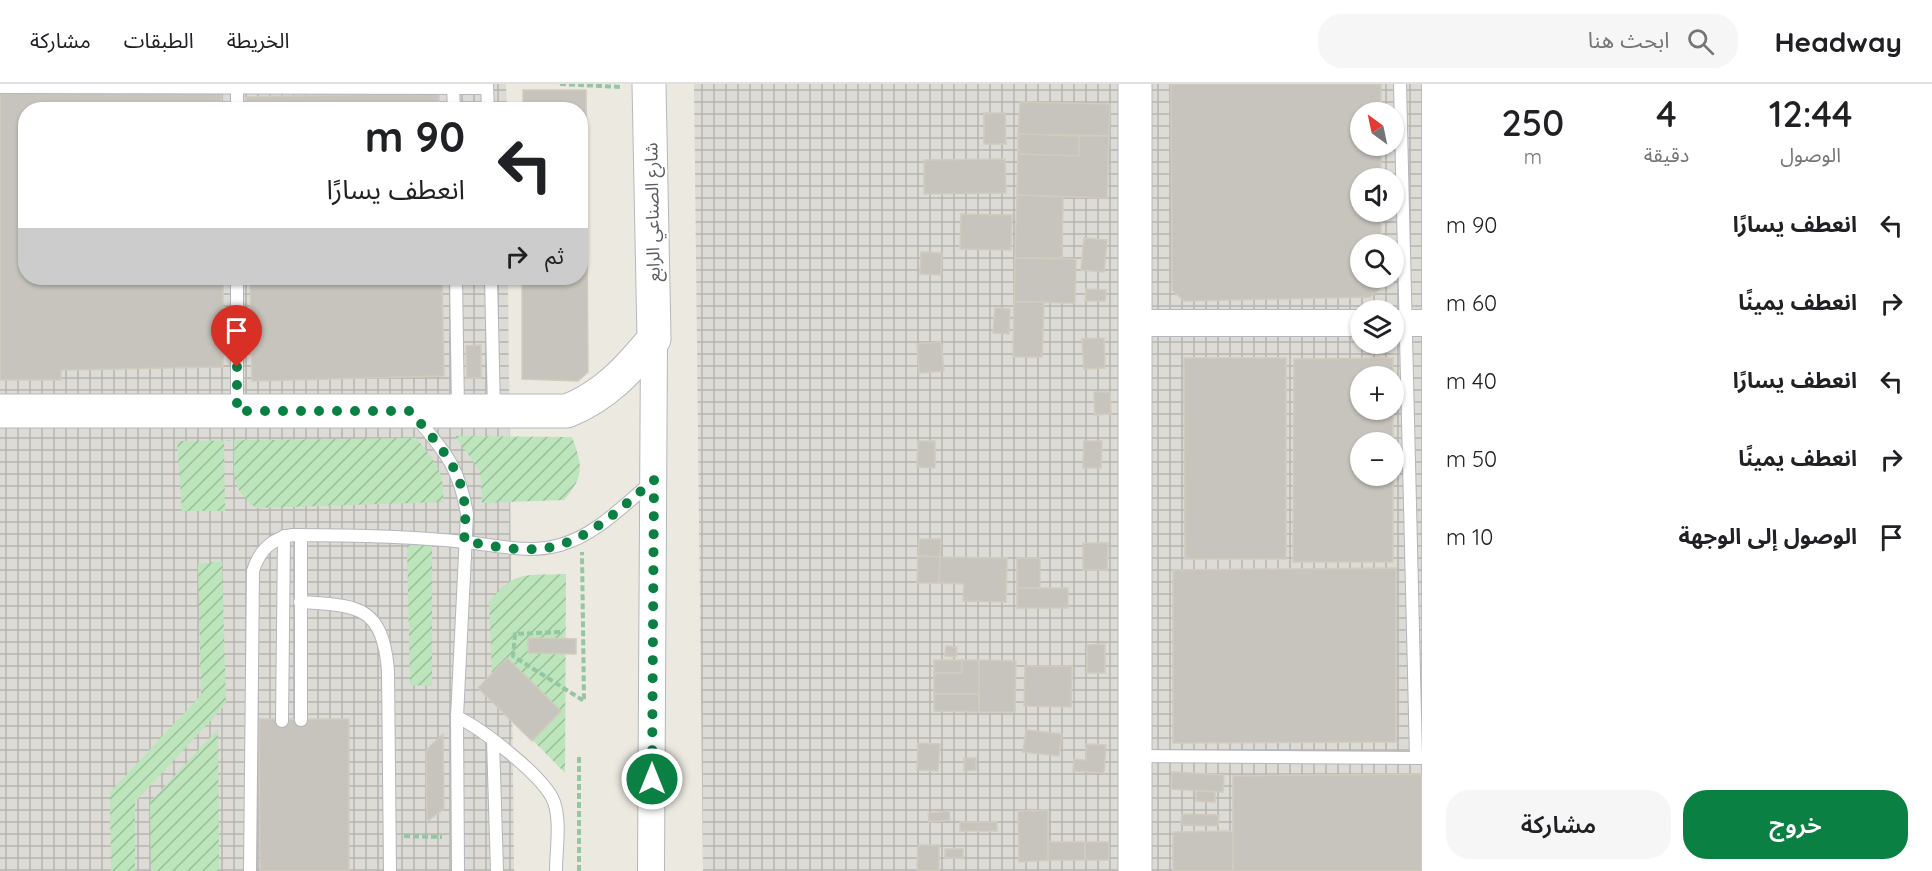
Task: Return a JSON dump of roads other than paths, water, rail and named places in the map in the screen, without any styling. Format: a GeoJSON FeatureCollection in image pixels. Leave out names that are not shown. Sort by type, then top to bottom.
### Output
{"type":"FeatureCollection","features":[{"type":"Feature","properties":{"kind":"main road"},"geometry":{"type":"LineString","coordinates":[[1135,84],[1135,871]]}},
{"type":"Feature","properties":{"kind":"main road","name":"شارع الصناعي الرابع"},"geometry":{"type":"LineString","coordinates":[[638,86],[654,339]]}},
{"type":"Feature","properties":{"kind":"main road"},"geometry":{"type":"LineString","coordinates":[[0,411],[567,411],[585,404],[615,382],[654,339]]}},
{"type":"Feature","properties":{"kind":"street"},"geometry":{"type":"LineString","coordinates":[[1135,323],[1350,323]]}},
{"type":"Feature","properties":{"kind":"street"},"geometry":{"type":"LineString","coordinates":[[651,871],[654,339]]}},
{"type":"Feature","properties":{"kind":"lane"},"geometry":{"type":"LineString","coordinates":[[1135,756],[1419,758],[1400,84]]}},
{"type":"Feature","properties":{"kind":"lane"},"geometry":{"type":"LineString","coordinates":[[0,87],[487,86],[488,102]]}},
{"type":"Feature","properties":{"kind":"lane"},"geometry":{"type":"LineString","coordinates":[[237,87],[237,102]]}},
{"type":"Feature","properties":{"kind":"lane"},"geometry":{"type":"LineString","coordinates":[[453,87],[454,102]]}},
{"type":"Feature","properties":{"kind":"lane"},"geometry":{"type":"LineString","coordinates":[[237,285],[237,411]]}},
{"type":"Feature","properties":{"kind":"lane"},"geometry":{"type":"LineString","coordinates":[[456,285],[458,411]]}},
{"type":"Feature","properties":{"kind":"lane"},"geometry":{"type":"LineString","coordinates":[[491,285],[494,411]]}},
{"type":"Feature","properties":{"kind":"lane"},"geometry":{"type":"LineString","coordinates":[[410,411],[451,460],[462,486],[467,513],[457,717],[458,871]]}},
{"type":"Feature","properties":{"kind":"lane"},"geometry":{"type":"LineString","coordinates":[[250,871],[253,571],[264,549],[284,536],[301,535],[464,541],[537,549],[560,545],[582,537],[654,480]]}},
{"type":"Feature","properties":{"kind":"lane"},"geometry":{"type":"LineString","coordinates":[[301,535],[301,720]]}},
{"type":"Feature","properties":{"kind":"lane"},"geometry":{"type":"LineString","coordinates":[[282,721],[284,536]]}},
{"type":"Feature","properties":{"kind":"lane"},"geometry":{"type":"LineString","coordinates":[[300,602],[351,605],[373,621],[386,645],[390,871]]}},
{"type":"Feature","properties":{"kind":"lane"},"geometry":{"type":"LineString","coordinates":[[457,717],[476,727],[493,740],[541,783],[554,802],[556,871]]}},
{"type":"Feature","properties":{"kind":"lane"},"geometry":{"type":"LineString","coordinates":[[493,740],[497,871]]}}]}
